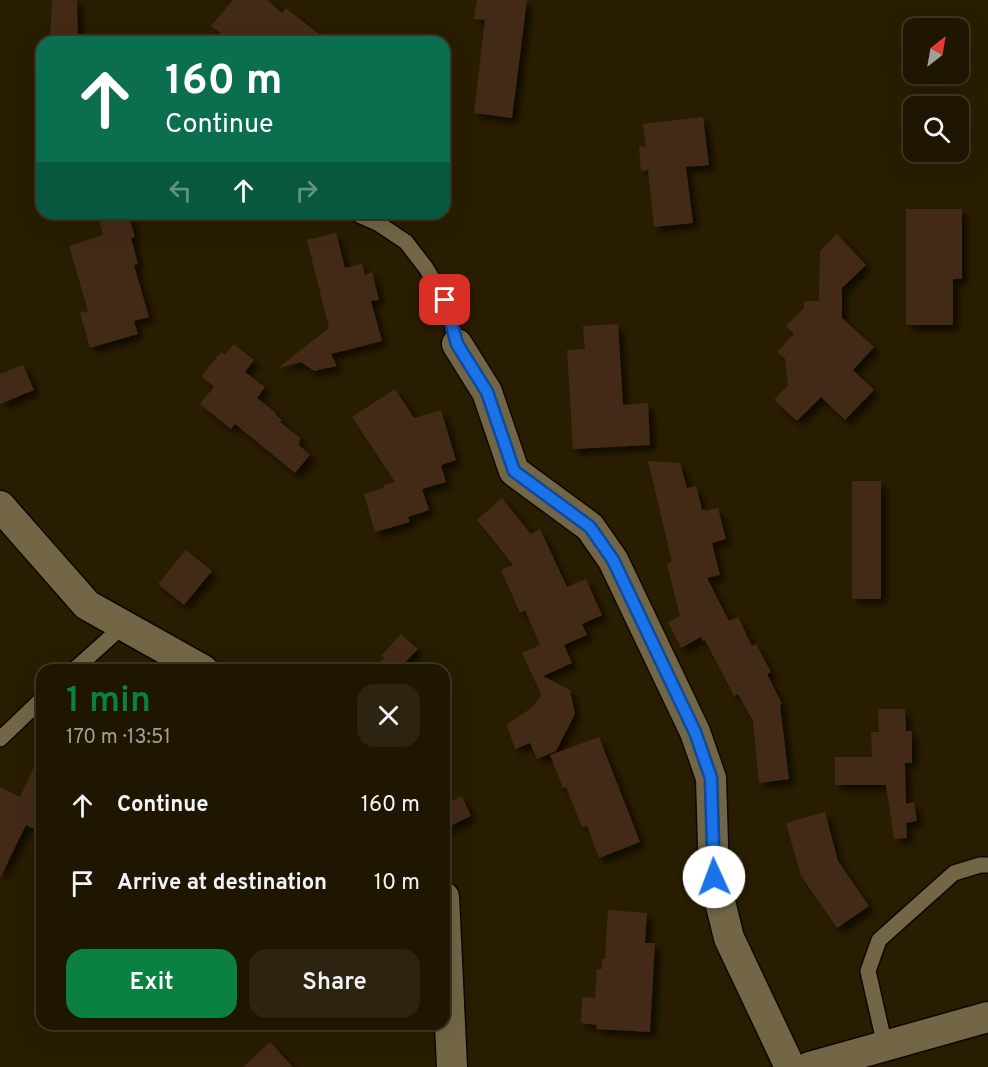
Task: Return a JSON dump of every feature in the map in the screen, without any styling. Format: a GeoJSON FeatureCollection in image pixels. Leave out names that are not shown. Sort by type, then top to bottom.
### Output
{"type":"FeatureCollection","features":[{"type":"Feature","properties":{"kind":"street"},"geometry":{"type":"LineString","coordinates":[[457,344],[487,392],[514,471],[590,527],[613,560],[695,732],[711,778],[714,877],[729,938],[790,1067]]}},
{"type":"Feature","properties":{"kind":"street"},"geometry":{"type":"LineString","coordinates":[[0,506],[87,605],[192,664]]}},
{"type":"Feature","properties":{"kind":"street"},"geometry":{"type":"LineString","coordinates":[[810,1067],[988,1017]]}},
{"type":"Feature","properties":{"kind":"street"},"geometry":{"type":"LineString","coordinates":[[450,1024],[452,1067]]}},
{"type":"Feature","properties":{"kind":"lane"},"geometry":{"type":"LineString","coordinates":[[368,219],[406,242],[426,268],[445,300],[457,344]]}},
{"type":"Feature","properties":{"kind":"lane"},"geometry":{"type":"LineString","coordinates":[[81,664],[124,625]]}},
{"type":"Feature","properties":{"kind":"lane"},"geometry":{"type":"LineString","coordinates":[[0,740],[36,705]]}},
{"type":"Feature","properties":{"kind":"lane"},"geometry":{"type":"LineString","coordinates":[[885,1046],[868,971],[879,940],[954,873],[980,865],[988,865]]}},
{"type":"Feature","properties":{"kind":"building"},"geometry":{"type":"Polygon","coordinates":[[[52,0],[77,0],[78,36],[50,36],[52,0]]]}},
{"type":"Feature","properties":{"kind":"building"},"geometry":{"type":"Polygon","coordinates":[[[233,0],[267,0],[282,13],[286,8],[321,36],[218,36],[220,33],[211,26],[233,0]]]}},
{"type":"Feature","properties":{"kind":"building"},"geometry":{"type":"Polygon","coordinates":[[[477,0],[527,0],[512,118],[474,113],[485,20],[474,19],[477,0]]]}},
{"type":"Feature","properties":{"kind":"building"},"geometry":{"type":"Polygon","coordinates":[[[703,117],[709,165],[686,167],[693,223],[654,227],[648,170],[641,171],[639,147],[646,146],[643,124],[703,117]]]}},
{"type":"Feature","properties":{"kind":"building"},"geometry":{"type":"Polygon","coordinates":[[[906,209],[962,209],[962,279],[953,279],[953,325],[906,325],[906,209]]]}},
{"type":"Feature","properties":{"kind":"building"},"geometry":{"type":"Polygon","coordinates":[[[99,219],[130,219],[135,237],[131,238],[138,264],[134,265],[149,317],[134,321],[138,334],[90,348],[80,313],[88,311],[69,246],[103,235],[99,219]]]}},
{"type":"Feature","properties":{"kind":"building"},"geometry":{"type":"Polygon","coordinates":[[[336,233],[345,268],[362,264],[365,275],[372,272],[379,300],[371,301],[382,341],[331,354],[337,366],[314,371],[301,362],[278,368],[329,328],[307,240],[336,233]]]}},
{"type":"Feature","properties":{"kind":"building"},"geometry":{"type":"Polygon","coordinates":[[[837,234],[866,265],[842,288],[842,318],[874,347],[853,370],[874,390],[845,420],[821,397],[797,421],[774,400],[788,385],[785,359],[777,352],[794,334],[786,326],[804,308],[804,301],[819,301],[820,251],[837,234]]]}},
{"type":"Feature","properties":{"kind":"building"},"geometry":{"type":"Polygon","coordinates":[[[618,324],[623,405],[648,403],[650,445],[573,449],[567,350],[585,349],[583,326],[618,324]]]}},
{"type":"Feature","properties":{"kind":"building"},"geometry":{"type":"Polygon","coordinates":[[[234,344],[254,360],[245,372],[265,387],[257,398],[276,413],[282,420],[280,422],[300,438],[299,445],[310,455],[295,473],[235,424],[231,429],[200,404],[214,387],[202,377],[203,374],[221,352],[225,355],[234,344]]]}},
{"type":"Feature","properties":{"kind":"building"},"geometry":{"type":"Polygon","coordinates":[[[23,365],[34,390],[0,404],[0,374],[23,365]]]}},
{"type":"Feature","properties":{"kind":"building"},"geometry":{"type":"Polygon","coordinates":[[[395,389],[414,418],[441,410],[456,460],[441,465],[446,482],[422,489],[429,510],[408,517],[410,522],[375,532],[364,494],[395,482],[352,417],[395,389]]]}},
{"type":"Feature","properties":{"kind":"building"},"geometry":{"type":"Polygon","coordinates":[[[648,461],[680,463],[687,488],[696,486],[702,510],[718,508],[726,539],[712,543],[720,575],[707,578],[729,621],[738,617],[752,646],[756,644],[771,672],[767,674],[782,704],[780,705],[789,779],[759,783],[753,721],[738,694],[734,696],[705,640],[703,641],[701,637],[681,648],[668,622],[680,616],[667,564],[672,562],[648,461]]]}},
{"type":"Feature","properties":{"kind":"building"},"geometry":{"type":"Polygon","coordinates":[[[852,481],[881,481],[881,599],[852,599],[852,481]]]}},
{"type":"Feature","properties":{"kind":"building"},"geometry":{"type":"Polygon","coordinates":[[[502,498],[531,534],[540,529],[567,587],[586,579],[602,615],[582,624],[587,635],[564,645],[572,663],[543,676],[570,690],[575,714],[556,751],[537,759],[530,743],[515,749],[507,725],[534,706],[541,694],[522,653],[540,645],[525,610],[520,613],[501,570],[513,565],[477,520],[502,498]]]}},
{"type":"Feature","properties":{"kind":"building"},"geometry":{"type":"Polygon","coordinates":[[[186,550],[212,571],[184,605],[158,584],[186,550]]]}},
{"type":"Feature","properties":{"kind":"building"},"geometry":{"type":"Polygon","coordinates":[[[401,634],[418,649],[404,664],[378,664],[384,658],[381,656],[401,634]]]}},
{"type":"Feature","properties":{"kind":"building"},"geometry":{"type":"Polygon","coordinates":[[[878,709],[905,709],[906,731],[912,731],[912,763],[905,763],[906,804],[914,802],[917,821],[906,823],[907,838],[894,839],[886,785],[835,785],[835,757],[872,757],[871,732],[879,732],[878,709]]]}},
{"type":"Feature","properties":{"kind":"building"},"geometry":{"type":"Polygon","coordinates":[[[599,737],[640,842],[599,858],[587,826],[582,827],[550,755],[599,737]]]}},
{"type":"Feature","properties":{"kind":"building"},"geometry":{"type":"Polygon","coordinates":[[[36,763],[36,830],[26,825],[0,878],[0,787],[20,797],[36,763]]]}},
{"type":"Feature","properties":{"kind":"building"},"geometry":{"type":"Polygon","coordinates":[[[462,796],[471,816],[450,826],[450,801],[462,796]]]}},
{"type":"Feature","properties":{"kind":"building"},"geometry":{"type":"Polygon","coordinates":[[[825,812],[838,861],[869,906],[837,928],[801,876],[786,823],[825,812]]]}},
{"type":"Feature","properties":{"kind":"building"},"geometry":{"type":"Polygon","coordinates":[[[608,910],[647,913],[645,943],[655,943],[650,1032],[596,1029],[597,1025],[581,1023],[582,997],[595,998],[597,969],[602,969],[602,959],[605,959],[608,910]]]}},
{"type":"Feature","properties":{"kind":"building"},"geometry":{"type":"Polygon","coordinates":[[[270,1042],[293,1067],[243,1067],[270,1042]]]}},
{"type":"Feature","properties":{"kind":"route"},"geometry":{"type":"LineString","coordinates":[[445,300],[457,344],[487,392],[514,471],[590,527],[602,543],[613,560],[695,732],[711,778],[714,877]]}}]}
